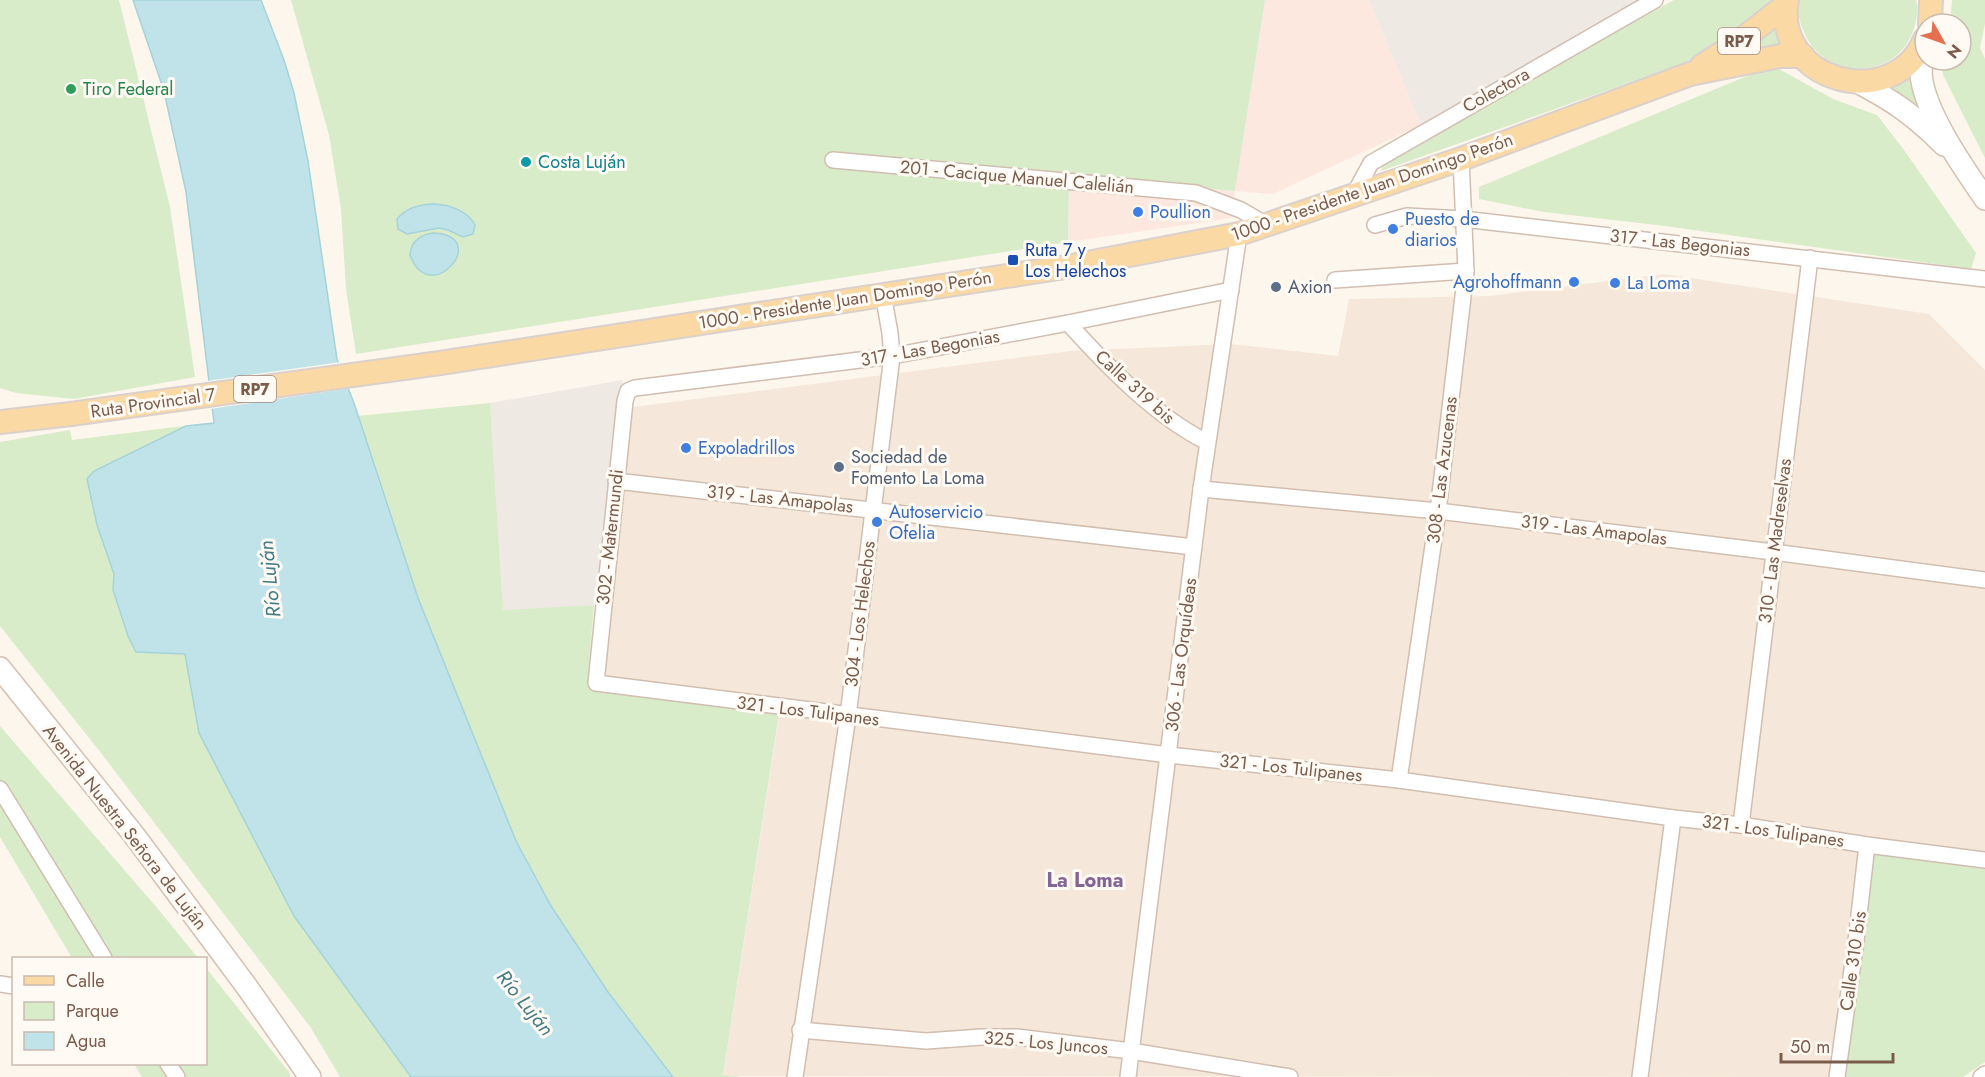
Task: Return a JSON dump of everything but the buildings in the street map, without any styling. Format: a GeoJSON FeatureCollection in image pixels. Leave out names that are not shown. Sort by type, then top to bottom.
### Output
{"type":"FeatureCollection","features":[{"type":"Feature","properties":{"kind":"main road","name":"RP7"},"geometry":{"type":"LineString","coordinates":[[1786,3],[1786,16],[1791,38],[1803,56],[1819,71],[1838,80],[1860,83],[1879,80],[1896,72],[1913,57]]}},
{"type":"Feature","properties":{"kind":"main road","name":"RP7"},"geometry":{"type":"LineString","coordinates":[[1690,74],[1736,44],[1786,3]]}},
{"type":"Feature","properties":{"kind":"main road","name":"RP7"},"geometry":{"type":"LineString","coordinates":[[1690,74],[1780,56],[1803,56]]}},
{"type":"Feature","properties":{"kind":"main road"},"geometry":{"type":"LineString","coordinates":[[1921,72],[1923,86],[1957,158],[1985,199]]}},
{"type":"Feature","properties":{"kind":"main road","name":"1000 - Presidente Juan Domingo Perón"},"geometry":{"type":"LineString","coordinates":[[440,363],[1072,266],[1239,234],[1461,159],[1690,74]]}},
{"type":"Feature","properties":{"kind":"main road"},"geometry":{"type":"LineString","coordinates":[[1860,83],[1885,96],[1920,121],[1957,158]]}},
{"type":"Feature","properties":{"kind":"main road","name":"Ruta Provincial 7"},"geometry":{"type":"LineString","coordinates":[[7,419],[71,414],[440,363]]}},
{"type":"Feature","properties":{"kind":"main road","name":"Avenida Nuestra Señora de Luján"},"geometry":{"type":"LineString","coordinates":[[0,668],[134,835],[247,987],[310,1077]]}},
{"type":"Feature","properties":{"kind":"main road"},"geometry":{"type":"LineString","coordinates":[[0,686],[57,740]]}},
{"type":"Feature","properties":{"kind":"street","name":"Colectora"},"geometry":{"type":"LineString","coordinates":[[1353,196],[1371,163],[1655,0]]}},
{"type":"Feature","properties":{"kind":"street","name":"308 - Las Azucenas"},"geometry":{"type":"LineString","coordinates":[[1399,780],[1438,512],[1466,271],[1461,159]]}},
{"type":"Feature","properties":{"kind":"street","name":"201 - Cacique Manuel Calelián"},"geometry":{"type":"LineString","coordinates":[[833,160],[1196,193],[1241,210],[1265,224]]}},
{"type":"Feature","properties":{"kind":"street","name":"317 - Las Begonias"},"geometry":{"type":"LineString","coordinates":[[1375,225],[1407,216],[1463,219],[1985,279]]}},
{"type":"Feature","properties":{"kind":"street","name":"306 - Las Orquídeas"},"geometry":{"type":"LineString","coordinates":[[1128,1077],[1207,442],[1239,234]]}},
{"type":"Feature","properties":{"kind":"street","name":"310 - Las Madreselvas"},"geometry":{"type":"LineString","coordinates":[[1742,825],[1810,258]]}},
{"type":"Feature","properties":{"kind":"street"},"geometry":{"type":"LineString","coordinates":[[1335,280],[1466,271]]}},
{"type":"Feature","properties":{"kind":"street","name":"317 - Las Begonias"},"geometry":{"type":"LineString","coordinates":[[628,391],[635,388],[892,356],[1231,290]]}},
{"type":"Feature","properties":{"kind":"street","name":"304 - Los Helechos"},"geometry":{"type":"LineString","coordinates":[[795,1077],[800,1030],[848,716],[892,356],[883,294]]}},
{"type":"Feature","properties":{"kind":"street","name":"Calle 319 bis"},"geometry":{"type":"LineString","coordinates":[[1068,323],[1108,366],[1185,431],[1207,442]]}},
{"type":"Feature","properties":{"kind":"street","name":"302 - Matermundi"},"geometry":{"type":"LineString","coordinates":[[596,683],[616,481],[628,391]]}},
{"type":"Feature","properties":{"kind":"street","name":"319 - Las Amapolas"},"geometry":{"type":"LineString","coordinates":[[616,481],[1194,547]]}},
{"type":"Feature","properties":{"kind":"street","name":"319 - Las Amapolas"},"geometry":{"type":"LineString","coordinates":[[1201,489],[1438,512],[1985,580]]}},
{"type":"Feature","properties":{"kind":"street","name":"321 - Los Tulipanes"},"geometry":{"type":"LineString","coordinates":[[596,683],[1169,755],[1399,780],[1673,818],[1742,825],[1867,845],[1985,860]]}},
{"type":"Feature","properties":{"kind":"street"},"geometry":{"type":"LineString","coordinates":[[0,789],[103,957]]}},
{"type":"Feature","properties":{"kind":"street"},"geometry":{"type":"LineString","coordinates":[[1640,1077],[1673,818]]}},
{"type":"Feature","properties":{"kind":"street","name":"Calle 310 bis"},"geometry":{"type":"LineString","coordinates":[[1837,1077],[1867,845]]}},
{"type":"Feature","properties":{"kind":"street","name":"325 - Los Juncos"},"geometry":{"type":"LineString","coordinates":[[800,1030],[926,1041],[1017,1037],[1131,1051],[1290,1077]]}},
{"type":"Feature","properties":{"kind":"street"},"geometry":{"type":"LineString","coordinates":[[1981,1077],[1985,1074]]}},
{"type":"Feature","properties":{"kind":"shaded area"},"geometry":{"type":"Polygon","coordinates":[[[1265,0],[1369,0],[1421,125],[1273,194],[1235,191],[1265,0]]]}},
{"type":"Feature","properties":{"kind":"shaded area"},"geometry":{"type":"Polygon","coordinates":[[[1369,0],[1639,0],[1421,125],[1369,0]]]}},
{"type":"Feature","properties":{"kind":"shaded area"},"geometry":{"type":"Polygon","coordinates":[[[1069,176],[1235,191],[1232,218],[1068,242],[1069,176]]]}},
{"type":"Feature","properties":{"kind":"shaded area"},"geometry":{"type":"Polygon","coordinates":[[[1664,274],[1929,314],[1985,370],[1985,869],[1871,853],[1841,1077],[723,1076],[782,698],[602,679],[633,407],[1071,351],[1231,344],[1338,356],[1349,299],[1489,296],[1664,274]]]}},
{"type":"Feature","properties":{"kind":"shaded area"},"geometry":{"type":"Polygon","coordinates":[[[623,380],[594,605],[503,611],[490,403],[623,380]]]}},
{"type":"Feature","properties":{"kind":"green space"},"geometry":{"type":"Polygon","coordinates":[[[0,0],[119,0],[170,207],[195,377],[74,399],[16,393],[0,388],[0,0]]]}},
{"type":"Feature","properties":{"kind":"green space"},"geometry":{"type":"Polygon","coordinates":[[[291,0],[1265,0],[1235,191],[1069,176],[1068,242],[356,354],[346,289],[341,209],[329,135],[291,0]]]}},
{"type":"Feature","properties":{"kind":"green space"},"geometry":{"type":"Polygon","coordinates":[[[1674,0],[1774,0],[1746,27],[1690,61],[1381,171],[1383,164],[1468,117],[1532,77],[1674,0]]]}},
{"type":"Feature","properties":{"kind":"green space"},"geometry":{"type":"Polygon","coordinates":[[[1800,0],[1916,0],[1917,9],[1917,12],[1913,12],[1911,36],[1901,51],[1888,62],[1872,67],[1856,68],[1840,65],[1825,58],[1813,47],[1804,32],[1799,12],[1800,0]]]}},
{"type":"Feature","properties":{"kind":"green space"},"geometry":{"type":"Polygon","coordinates":[[[1952,0],[1985,0],[1985,24],[1980,48],[1985,59],[1985,158],[1943,75],[1943,72],[1973,72],[1973,12],[1951,12],[1952,0]]]}},
{"type":"Feature","properties":{"kind":"green space"},"geometry":{"type":"Polygon","coordinates":[[[1779,20],[1785,44],[1714,65],[1779,20]]]}},
{"type":"Feature","properties":{"kind":"green space"},"geometry":{"type":"Polygon","coordinates":[[[1911,68],[1940,135],[1881,85],[1911,68]]]}},
{"type":"Feature","properties":{"kind":"green space"},"geometry":{"type":"Polygon","coordinates":[[[1779,69],[1833,99],[1877,115],[1976,253],[1971,269],[1665,226],[1544,212],[1479,199],[1479,187],[1752,74],[1779,69]]]}},
{"type":"Feature","properties":{"kind":"green space"},"geometry":{"type":"Polygon","coordinates":[[[490,403],[503,610],[594,605],[587,686],[779,714],[723,1075],[742,1077],[652,1077],[544,933],[316,420],[490,403]]]}},
{"type":"Feature","properties":{"kind":"green space"},"geometry":{"type":"Polygon","coordinates":[[[207,423],[206,504],[540,1077],[340,1077],[311,1028],[101,753],[0,626],[0,442],[70,430],[72,440],[207,423]]]}},
{"type":"Feature","properties":{"kind":"green space"},"geometry":{"type":"Polygon","coordinates":[[[0,726],[197,957],[71,957],[0,837],[0,726]]]}},
{"type":"Feature","properties":{"kind":"green space"},"geometry":{"type":"Polygon","coordinates":[[[1871,853],[1985,869],[1985,1062],[1963,1077],[1841,1077],[1871,853]]]}},
{"type":"Feature","properties":{"kind":"green space"},"geometry":{"type":"Polygon","coordinates":[[[207,969],[291,1077],[142,1077],[135,1065],[207,1065],[207,969]]]}},
{"type":"Feature","properties":{"kind":"water","name":"Río Luján"},"geometry":{"type":"Polygon","coordinates":[[[133,0],[261,0],[294,93],[308,161],[337,359],[355,406],[418,598],[516,841],[551,906],[608,992],[673,1077],[411,1077],[294,916],[199,733],[185,654],[136,652],[128,636],[113,590],[114,574],[97,525],[87,479],[94,471],[186,426],[214,423],[186,192],[164,91],[133,0]]]}},
{"type":"Feature","properties":{"kind":"water"},"geometry":{"type":"Polygon","coordinates":[[[435,204],[463,212],[475,225],[473,234],[463,237],[439,228],[407,234],[398,229],[397,219],[409,209],[435,204]]]}},
{"type":"Feature","properties":{"kind":"water"},"geometry":{"type":"Polygon","coordinates":[[[433,233],[450,237],[458,245],[457,255],[452,265],[442,273],[430,275],[419,270],[410,255],[412,246],[417,240],[433,233]]]}},
{"type":"Feature","properties":{"kind":"pier"},"geometry":{"type":"Polygon","coordinates":[[[341,362],[352,388],[210,409],[207,381],[341,362]]]}},
{"type":"Feature","properties":{"kind":"place","name":"Tiro Federal"},"geometry":{"type":"Point","coordinates":[71,89]}},
{"type":"Feature","properties":{"kind":"place","name":"Costa Luján"},"geometry":{"type":"Point","coordinates":[526,162]}},
{"type":"Feature","properties":{"kind":"place","name":"Poullion"},"geometry":{"type":"Point","coordinates":[1138,212]}},
{"type":"Feature","properties":{"kind":"place","name":"Puesto de diarios"},"geometry":{"type":"Point","coordinates":[1393,229]}},
{"type":"Feature","properties":{"kind":"place","name":"Ruta 7 y Los Helechos"},"geometry":{"type":"Point","coordinates":[1013,260]}},
{"type":"Feature","properties":{"kind":"place","name":"Agrohoffmann"},"geometry":{"type":"Point","coordinates":[1574,282]}},
{"type":"Feature","properties":{"kind":"place","name":"La Loma"},"geometry":{"type":"Point","coordinates":[1615,283]}},
{"type":"Feature","properties":{"kind":"place","name":"Axion"},"geometry":{"type":"Point","coordinates":[1276,287]}},
{"type":"Feature","properties":{"kind":"place","name":"Expoladrillos"},"geometry":{"type":"Point","coordinates":[686,448]}},
{"type":"Feature","properties":{"kind":"place","name":"Sociedad de Fomento La Loma"},"geometry":{"type":"Point","coordinates":[839,467]}},
{"type":"Feature","properties":{"kind":"place","name":"Autoservicio Ofelia"},"geometry":{"type":"Point","coordinates":[877,522]}},
{"type":"Feature","properties":{"kind":"district","name":"La Loma"},"geometry":{"type":"Point","coordinates":[1085,880]}}]}
